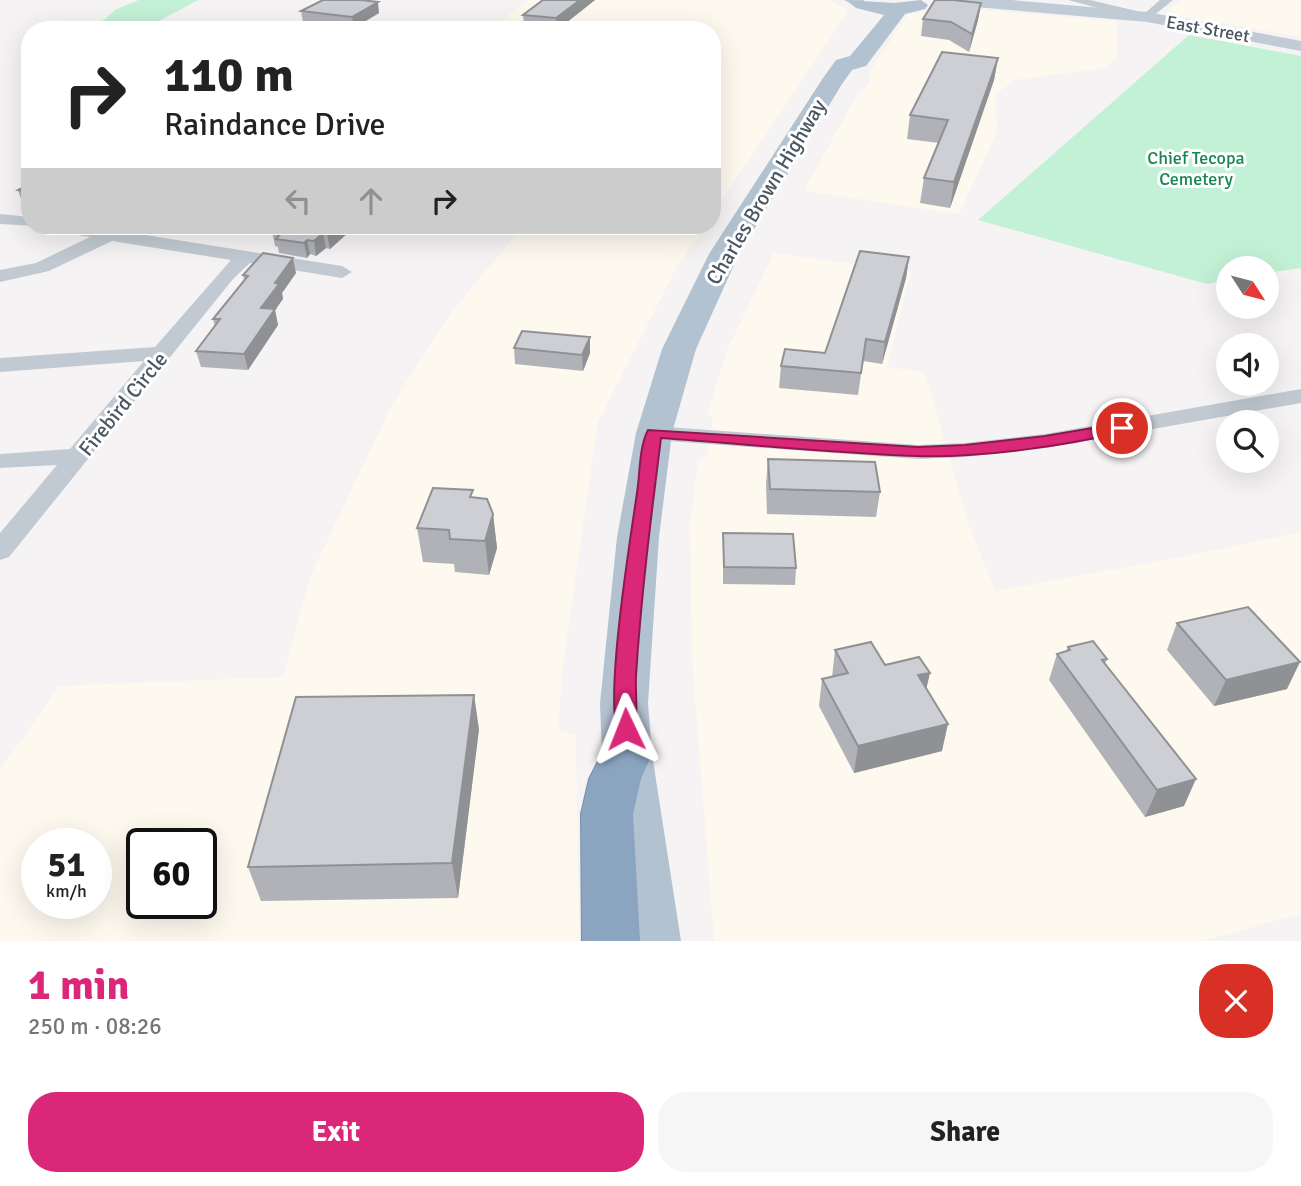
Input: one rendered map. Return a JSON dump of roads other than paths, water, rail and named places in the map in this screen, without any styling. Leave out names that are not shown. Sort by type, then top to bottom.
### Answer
[{"type":"highway","points":[[611,941],[607,814],[612,788],[628,754]]},
{"type":"main road","points":[[858,9],[912,5]]},
{"type":"main road","name":"Charles Brown Highway","points":[[652,941],[624,703],[632,596],[654,433],[679,349],[724,254],[844,65],[858,61],[912,5]]},
{"type":"main road","name":"Charles Brown Highway","points":[[844,65],[838,59],[858,9]]},
{"type":"street","points":[[954,0],[1147,17],[1167,0]]},
{"type":"street","name":"East Street","points":[[1074,0],[1147,17],[1301,46]]},
{"type":"street","points":[[912,5],[1015,7]]},
{"type":"street","points":[[0,219],[21,221]]},
{"type":"street","points":[[0,276],[28,272],[108,235],[342,272]]},
{"type":"street","name":"Firebird Circle","points":[[0,551],[226,275],[245,257]]},
{"type":"street","points":[[0,365],[164,353]]},
{"type":"street","points":[[654,433],[918,452],[965,450],[1045,441],[1301,396]]},
{"type":"street","points":[[0,461],[80,456]]},
{"type":"park label","name":"Chief Tecopa Cemetery","points":[[1196,168]]}]
